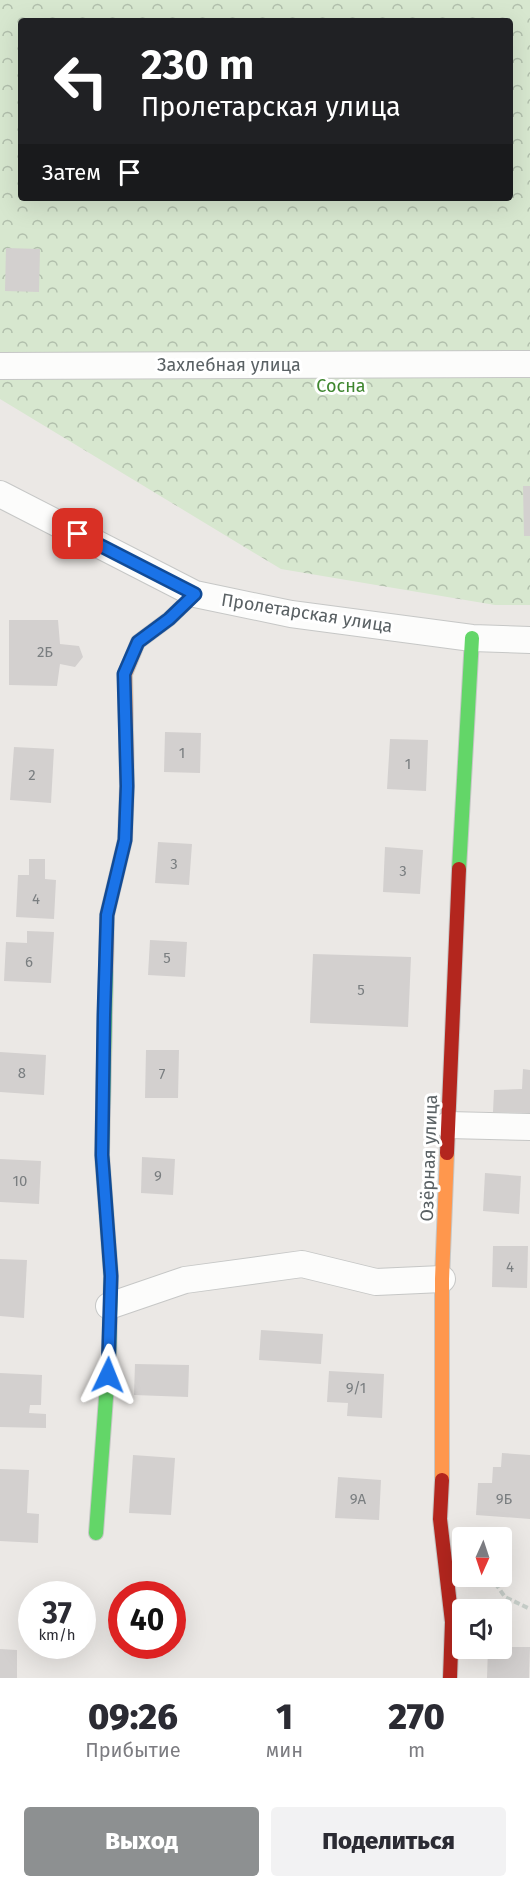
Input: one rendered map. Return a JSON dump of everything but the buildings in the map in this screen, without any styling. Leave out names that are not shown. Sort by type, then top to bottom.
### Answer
[{"type":"street","name":"Захлебная улица","points":[[0,366],[530,364]]},
{"type":"street","name":"Пролетарская улица","points":[[0,494],[195,594],[291,614],[472,638],[530,640]]},
{"type":"street","points":[[96,1533],[109,1356],[111,1276],[102,1155],[107,915],[125,840],[127,786],[124,674],[138,642],[169,619],[195,594]]},
{"type":"street","name":"Озёрная улица","points":[[450,1678],[452,1622],[440,1519],[443,1459],[442,1279],[457,895],[472,638]]},
{"type":"street","points":[[448,1125],[530,1127]]},
{"type":"street","points":[[109,1306],[185,1280],[302,1264],[376,1282],[442,1279]]},
{"type":"path","points":[[498,1587],[506,1597],[530,1609]]},
{"type":"green space","name":"Сосна","points":[[0,0],[530,0],[530,605],[495,605],[281,569],[0,399]]},
{"type":"traffic: fast","points":[[459,869],[472,638]]},
{"type":"traffic: fast","points":[[96,1533],[109,1357],[111,1276],[102,1155],[106,969]]},
{"type":"traffic: slow","points":[[106,969],[107,915],[125,840],[127,786],[125,674],[138,642],[169,619],[195,594]]},
{"type":"traffic: slow","points":[[442,1480],[442,1279],[447,1153]]},
{"type":"traffic: jam","points":[[447,1153],[459,869]]},
{"type":"traffic: jam","points":[[442,1480],[440,1519],[452,1622],[450,1678]]},
{"type":"route","points":[[78,534],[195,594],[169,619],[138,642],[124,674],[127,786],[125,840],[107,915],[104,1015],[102,1155],[111,1276],[108,1375]]}]
